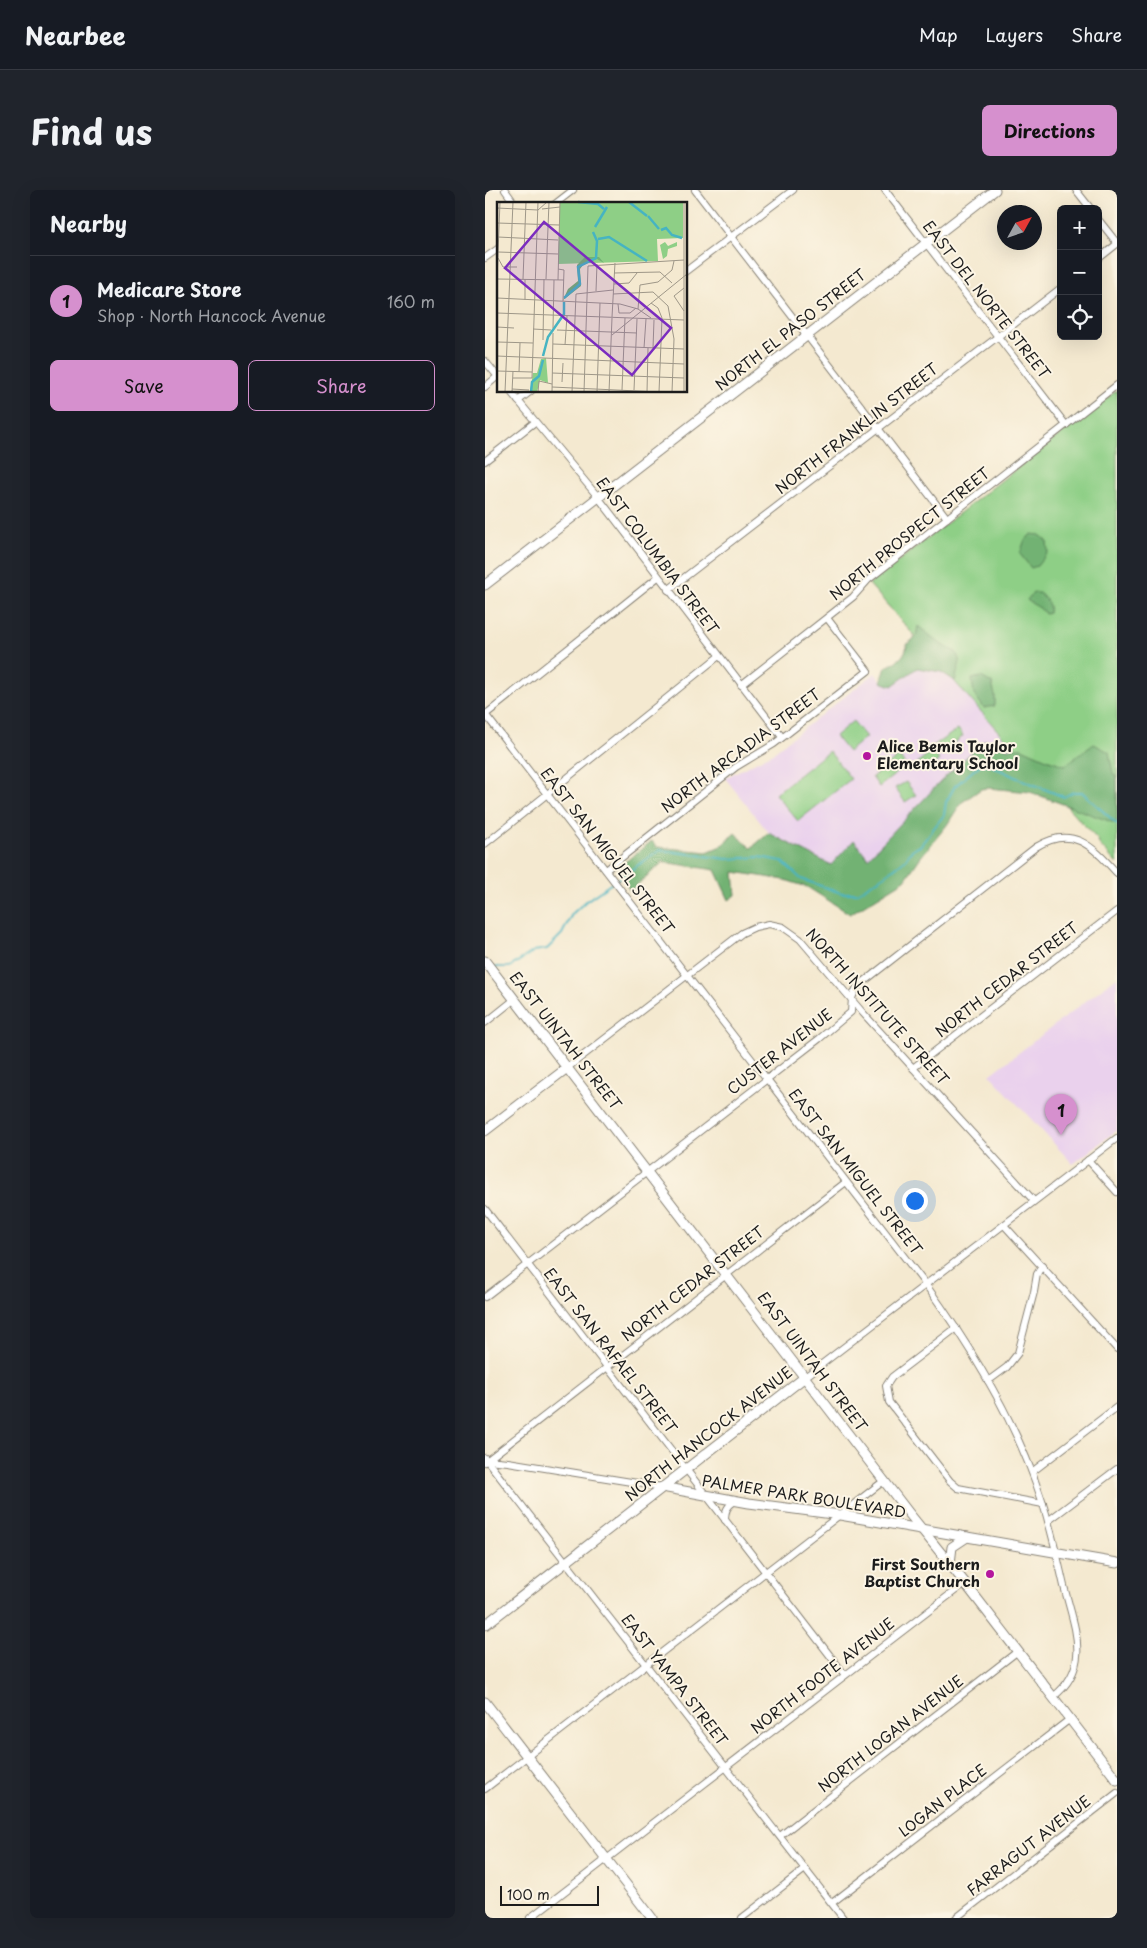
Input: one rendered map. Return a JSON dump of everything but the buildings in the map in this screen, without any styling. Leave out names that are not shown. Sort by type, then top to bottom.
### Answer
[{"type":"main road","name":"NORTH EL PASO STREET","points":[[485,585],[995,190]]},
{"type":"main road","name":"EAST UINTAH STREET","points":[[485,961],[1117,1780]]},
{"type":"main road","name":"NORTH INSTITUTE STREET","points":[[485,1132],[567,1068]]},
{"type":"main road","name":"NORTH HANCOCK AVENUE","points":[[485,1625],[805,1377]]},
{"type":"main road","name":"PALMER PARK BOULEVARD","points":[[662,1488],[707,1497],[840,1515],[1117,1563]]},
{"type":"main road","points":[[950,1564],[953,1547],[967,1537]]},
{"type":"main road","points":[[485,1702],[652,1918]]},
{"type":"street","points":[[505,190],[514,202]]},
{"type":"street","points":[[558,202],[573,190]]},
{"type":"street","points":[[695,190],[947,518]]},
{"type":"street","points":[[687,270],[793,190]]},
{"type":"street","name":"EAST DEL NORTE STREET","points":[[885,190],[1066,425]]},
{"type":"street","points":[[1076,190],[1088,205]]},
{"type":"street","points":[[1102,224],[1117,244],[1102,256]]},
{"type":"street","points":[[485,258],[497,249]]},
{"type":"street","name":"NORTH FRANKLIN STREET","points":[[668,590],[1057,291]]},
{"type":"street","points":[[485,361],[497,376]]},
{"type":"street","points":[[485,386],[497,378]]},
{"type":"street","name":"NORTH PROSPECT STREET","points":[[741,685],[853,597],[868,580],[1117,385]]},
{"type":"street","name":"EAST COLUMBIA STREET","points":[[511,392],[598,497],[782,738]]},
{"type":"street","points":[[518,401],[530,392]]},
{"type":"street","points":[[485,460],[535,422]]},
{"type":"street","points":[[485,715],[658,577]]},
{"type":"street","name":"NORTH ARCADIA STREET","points":[[606,870],[736,767],[782,738],[868,671],[827,618]]},
{"type":"street","points":[[485,844],[719,656]]},
{"type":"street","name":"EAST SAN MIGUEL STREET","points":[[485,715],[926,1285],[956,1328],[988,1381],[1032,1472],[1057,1552],[1077,1638],[1078,1662],[1072,1677],[1062,1690],[1053,1697]]},
{"type":"street","name":"CUSTER AVENUE","points":[[485,1297],[648,1172],[851,1012],[852,998],[857,986],[1036,848],[1057,839],[1072,839],[1084,842],[1097,851],[1117,873]]},
{"type":"street","name":"NORTH CEDAR STREET","points":[[913,1068],[1117,911]]},
{"type":"street","name":"NORTH INSTITUTE STREET","points":[[567,1068],[748,930],[762,924],[783,927],[799,939],[1033,1202]]},
{"type":"street","points":[[485,1023],[515,999]]},
{"type":"street","name":"NORTH HANCOCK AVENUE","points":[[805,1377],[1117,1138]]},
{"type":"street","points":[[1088,1160],[1117,1192]]},
{"type":"street","name":"NORTH CEDAR STREET","points":[[486,1460],[846,1182]]},
{"type":"street","name":"EAST SAN RAFAEL STREET","points":[[485,1209],[845,1675]]},
{"type":"street","points":[[1004,1225],[1117,1349]]},
{"type":"street","points":[[988,1381],[1007,1367],[1018,1353],[1035,1292],[1037,1274],[1042,1266]]},
{"type":"street","points":[[956,1328],[892,1377],[887,1386],[889,1402],[950,1481],[958,1488],[1043,1504]]},
{"type":"street","points":[[1032,1472],[1117,1407]]},
{"type":"street","name":"PALMER PARK BOULEVARD","points":[[486,1460],[662,1488]]},
{"type":"street","name":"EAST YAMPA STREET","points":[[486,1460],[843,1918]]},
{"type":"street","points":[[1048,1521],[1117,1468]]},
{"type":"street","points":[[485,1789],[885,1480]]},
{"type":"street","points":[[725,1520],[725,1512],[735,1501]]},
{"type":"street","name":"NORTH FOOTE AVENUE","points":[[530,1918],[965,1582]]},
{"type":"street","name":"NORTH LOGAN AVENUE","points":[[780,1836],[1018,1652]]},
{"type":"street","name":"LOGAN PLACE","points":[[831,1903],[1070,1719]]},
{"type":"street","name":"FARRAGUT AVENUE","points":[[956,1918],[1117,1793]]},
{"type":"street","points":[[742,1918],[805,1869]]},
{"type":"shaded area","name":"Alice Bemis Taylor Elementary School","points":[[925,647],[1012,747],[1007,748],[985,740],[942,780],[868,859],[831,865],[769,833],[725,778],[771,754],[875,673],[882,682]]},
{"type":"shaded area","points":[[1117,977],[1117,1130],[1073,1164],[990,1075]]},
{"type":"green space","points":[[1117,390],[1117,864],[1099,844],[1098,840],[1012,747],[869,584]]},
{"type":"green space","points":[[1031,534],[1040,535],[1047,541],[1048,552],[1037,566],[1031,568],[1020,554],[1024,542]]},
{"type":"green space","points":[[1033,593],[1039,593],[1046,600],[1049,604],[1049,613],[1045,614],[1027,600]]},
{"type":"green space","points":[[918,626],[942,645],[956,652],[960,662],[955,681],[941,672],[917,668],[892,686],[881,682],[886,667],[900,658],[905,652],[907,644],[916,637]]},
{"type":"green space","points":[[981,677],[992,683],[995,706],[984,708],[974,694],[972,679]]},
{"type":"green space","points":[[853,721],[866,737],[848,752],[835,736]]},
{"type":"green space","points":[[958,729],[963,736],[941,755],[933,746]]},
{"type":"green space","points":[[985,740],[1007,748],[1022,748],[1065,765],[1094,744],[1109,752],[1113,773],[1117,778],[1117,824],[1030,792],[981,789],[961,803],[947,825],[905,880],[850,914],[807,887],[785,880],[734,872],[736,895],[729,900],[715,870],[663,862],[630,891],[617,868],[652,841],[657,847],[707,852],[721,846],[735,833],[751,848],[769,833],[831,865],[854,840],[868,858],[942,780]]},
{"type":"green space","points":[[829,751],[851,779],[798,821],[775,794]]},
{"type":"green space","points":[[932,751],[939,760],[926,771],[918,762]]},
{"type":"green space","points":[[899,756],[906,766],[879,787],[872,777]]},
{"type":"green space","points":[[906,782],[916,795],[905,802],[895,788]]},
{"type":"waterway","points":[[493,967],[510,967],[534,951],[547,949],[562,934],[572,914],[586,901],[660,850],[727,859],[759,857],[782,861],[801,879],[841,893],[857,893],[887,874],[905,860],[912,850],[920,846],[944,815],[946,802],[955,786],[981,764],[990,765],[1064,797],[1073,792],[1082,792],[1117,824]]},
{"type":"place","name":"Alice Bemis Taylor Elementary School","points":[[867,756]]},
{"type":"place","name":"Medicare Store","points":[[1061,1135]]},
{"type":"place","name":"First Southern Baptist Church","points":[[990,1574]]}]
